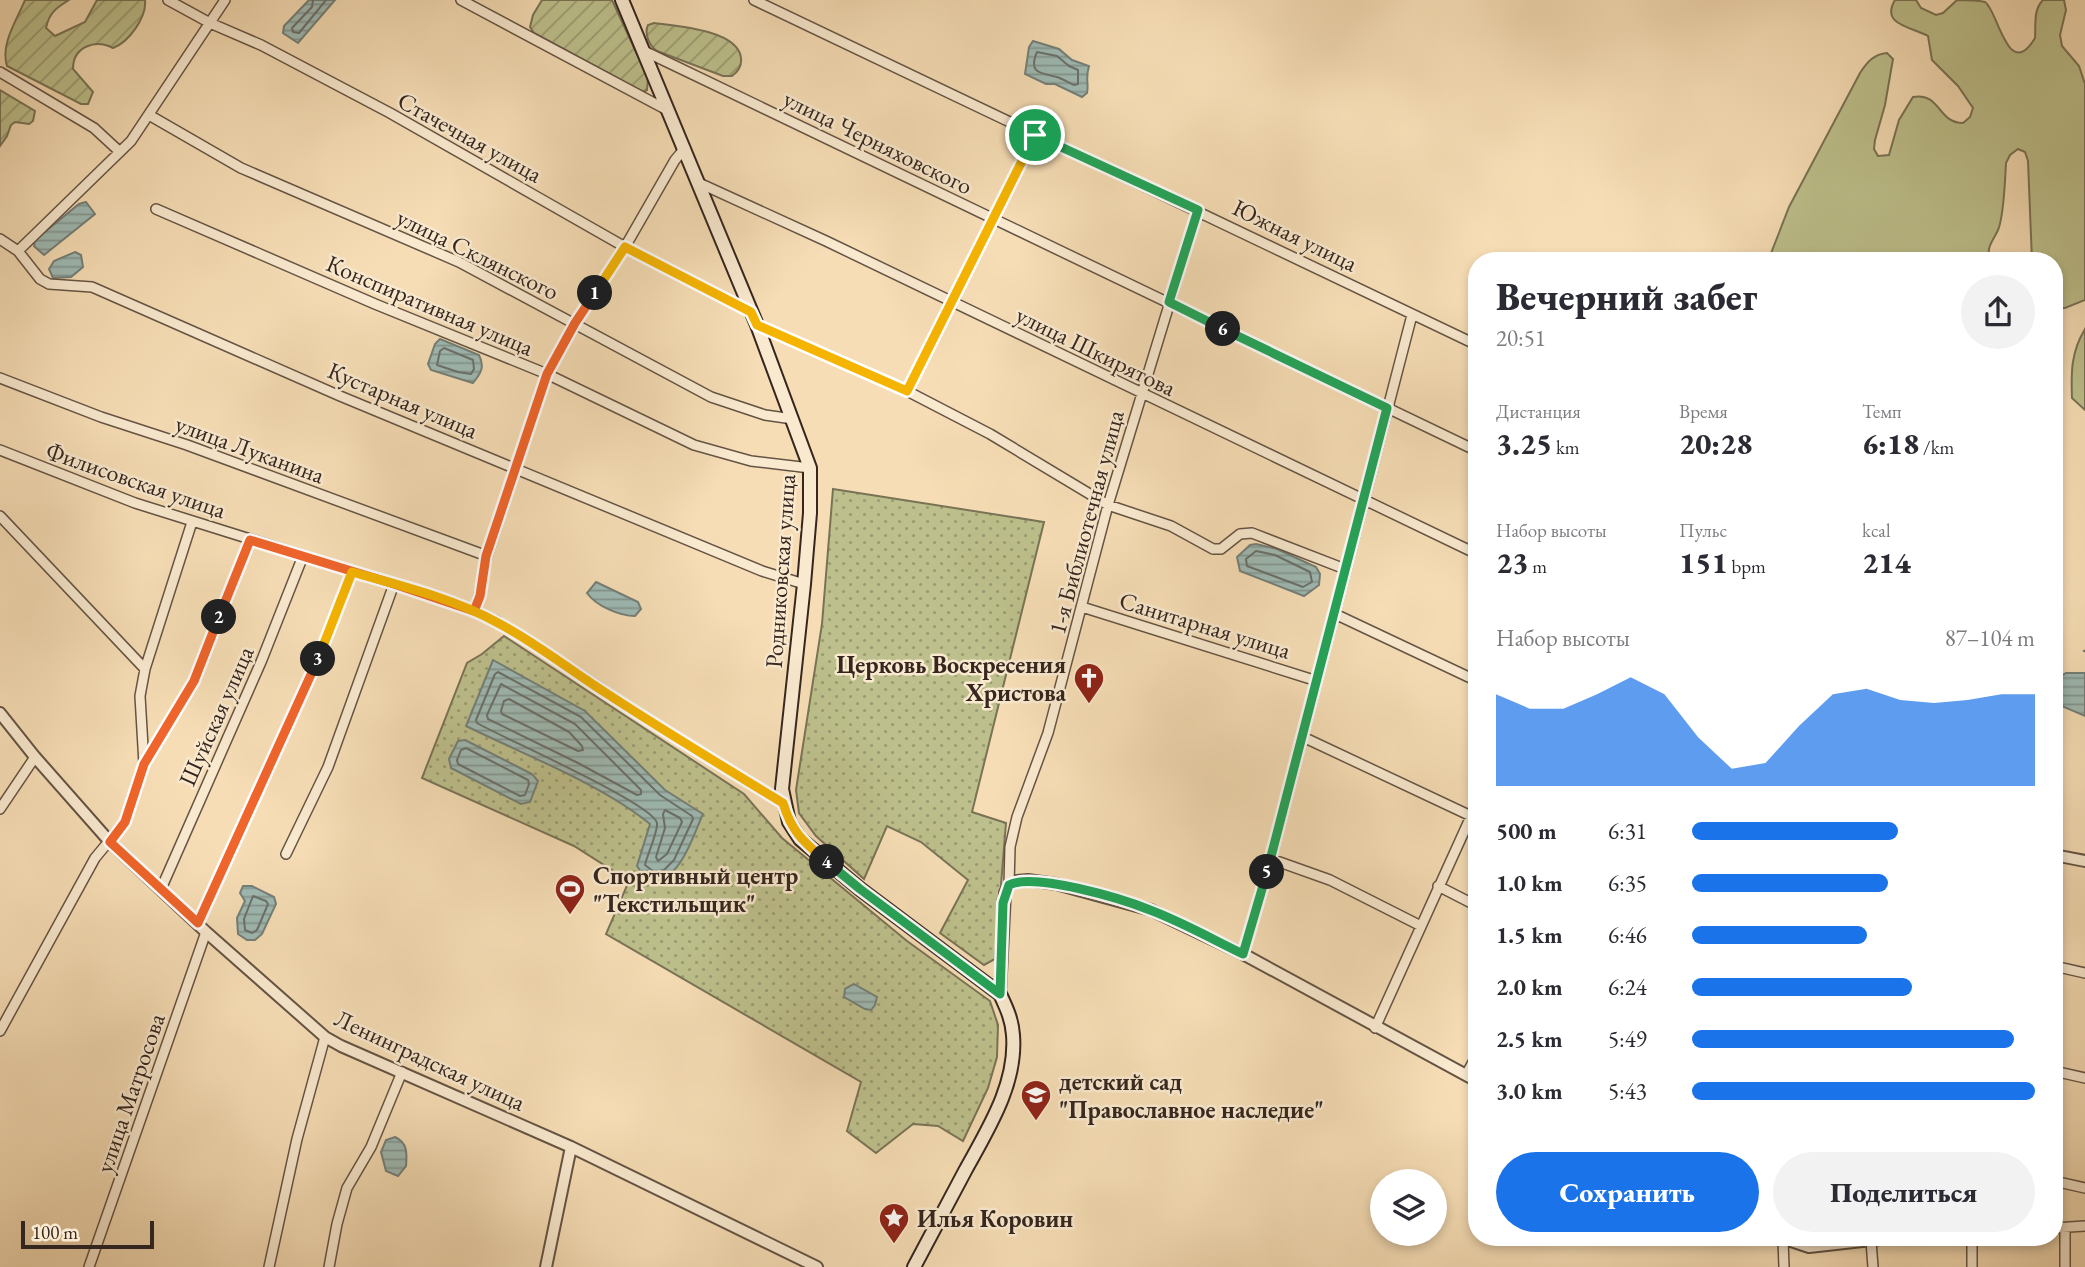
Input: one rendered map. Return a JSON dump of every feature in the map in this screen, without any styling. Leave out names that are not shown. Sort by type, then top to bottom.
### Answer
[{"type":"main road","name":"Родниковская улица","points":[[622,0],[757,325],[810,468],[810,513],[804,584],[782,789],[789,822],[800,839],[860,889],[1000,994]]},
{"type":"main road","points":[[914,1267],[994,1116],[1006,1087],[1012,1060],[1013,1034],[1010,1013],[1000,994]]},
{"type":"street","name":"Стачечная улица","points":[[168,0],[390,113],[625,247],[751,312]]},
{"type":"street","points":[[18,251],[131,141],[225,0]]},
{"type":"street","points":[[461,0],[670,112]]},
{"type":"street","name":"Южная улица","points":[[754,0],[1468,341]]},
{"type":"street","name":"улица Черняховского","points":[[641,50],[1468,447]]},
{"type":"street","points":[[0,72],[94,128],[120,152]]},
{"type":"street","name":"улица Склянского","points":[[149,115],[241,168],[459,262],[711,397],[765,415],[793,419]]},
{"type":"street","points":[[907,391],[1035,135]]},
{"type":"street","points":[[474,611],[480,596],[486,556],[547,374],[575,323],[685,148]]},
{"type":"street","name":"улица Шкирятова","points":[[699,183],[1468,550]]},
{"type":"street","name":"Конспиративная улица","points":[[156,209],[374,304],[547,374],[694,445],[751,461],[810,468]]},
{"type":"street","name":"1-я Библиотечная улица","points":[[1009,885],[1010,847],[1017,817],[1045,741],[1108,505],[1198,210]]},
{"type":"street","name":"Кустарная улица","points":[[0,239],[18,251],[40,279],[49,284],[92,287],[340,396],[762,571],[804,584]]},
{"type":"street","points":[[1243,954],[1271,859],[1412,315]]},
{"type":"street","points":[[757,325],[907,391],[990,434],[1108,505],[1171,526],[1217,551],[1240,534],[1252,533],[1345,569]]},
{"type":"street","name":"улица Луканина","points":[[0,377],[101,417],[187,445],[486,556]]},
{"type":"street","name":"Филисовская улица","points":[[0,450],[82,484],[192,522],[474,611],[529,641],[663,730],[783,803]]},
{"type":"street","points":[[0,516],[145,669]]},
{"type":"street","points":[[144,764],[140,696],[145,669],[192,522]]},
{"type":"street","points":[[0,1031],[95,858],[125,822],[144,764],[194,681],[250,540]]},
{"type":"street","name":"Шуйская улица","points":[[161,889],[261,662],[303,556]]},
{"type":"street","points":[[198,923],[321,653],[352,572]]},
{"type":"street","points":[[286,854],[328,767],[394,584]]},
{"type":"street","name":"Санитарная улица","points":[[1082,607],[1317,681]]},
{"type":"street","points":[[1335,614],[1468,677]]},
{"type":"street","name":"Ленинградская улица","points":[[0,713],[110,842],[206,932],[325,1037],[571,1147],[817,1267]]},
{"type":"street","points":[[1303,737],[1468,816]]},
{"type":"street","points":[[0,809],[35,757]]},
{"type":"street","points":[[1375,1028],[1468,823]]},
{"type":"street","points":[[2063,857],[2085,862]]},
{"type":"street","points":[[1271,859],[1330,880],[1421,926]]},
{"type":"street","points":[[1000,994],[1003,903],[1009,885],[1028,880],[1056,884],[1151,910],[1243,954],[1466,1075],[1468,1071]]},
{"type":"street","points":[[1438,886],[1468,901]]},
{"type":"street","name":"улица Матросова","points":[[89,1267],[206,932]]},
{"type":"street","points":[[2063,968],[2085,973]]},
{"type":"street","points":[[269,1267],[297,1139],[325,1037]]},
{"type":"street","points":[[329,1267],[347,1188],[371,1147],[402,1072]]},
{"type":"street","points":[[2063,1073],[2085,1079]]},
{"type":"street","points":[[546,1267],[571,1147]]},
{"type":"street","points":[[2063,1183],[2085,1188]]},
{"type":"street","points":[[2063,1228],[2085,1226]]},
{"type":"street","points":[[1782,1246],[1784,1267]]},
{"type":"street","points":[[1871,1246],[1873,1267]]},
{"type":"street","points":[[1972,1246],[1972,1267]]},
{"type":"street","points":[[2062,1246],[2065,1267]]},
{"type":"green space","points":[[25,0],[69,0],[54,11],[47,23],[46,28],[55,36],[85,22],[97,0],[145,0],[143,14],[136,28],[119,45],[113,48],[93,45],[81,50],[77,55],[73,69],[93,92],[88,104],[81,104],[7,66],[5,58],[8,41]]},
{"type":"green space","points":[[542,0],[612,0],[648,78],[647,90],[643,92],[534,33],[530,27],[533,15]]},
{"type":"green space","points":[[1895,0],[1916,0],[1921,8],[1936,15],[1943,13],[1957,0],[1985,2],[2005,40],[2018,52],[2026,50],[2035,38],[2036,13],[2043,0],[2064,0],[2066,10],[2060,35],[2062,46],[2079,66],[2085,84],[2085,300],[2063,308],[2063,252],[2032,252],[2028,161],[2025,152],[2018,149],[2010,155],[2006,163],[2002,216],[1989,252],[1772,252],[1789,207],[1860,73],[1875,57],[1887,53],[1893,59],[1885,105],[1875,140],[1874,149],[1878,156],[1889,155],[1899,120],[1913,97],[1929,99],[1955,122],[1963,123],[1970,117],[1973,108],[1958,86],[1932,60],[1928,36],[1900,24],[1892,15],[1891,8]]},
{"type":"green space","points":[[654,23],[718,35],[737,49],[741,58],[740,68],[732,76],[723,76],[657,51],[647,35],[648,25]]},
{"type":"green space","points":[[0,90],[35,111],[33,121],[29,124],[15,122],[11,125],[0,146]]},
{"type":"green space","points":[[2085,329],[2085,410],[2072,398],[2072,379],[2074,354]]},
{"type":"green space","points":[[833,489],[1044,522],[972,812],[1006,823],[995,959],[984,965],[940,933],[968,880],[921,842],[887,826],[864,879],[816,836],[799,813],[796,790],[822,624]]},
{"type":"green space","points":[[504,636],[744,794],[782,838],[907,941],[990,1001],[998,1025],[997,1057],[988,1088],[963,1141],[938,1126],[913,1124],[876,1153],[847,1131],[861,1082],[606,934],[629,881],[574,846],[422,778],[467,663]]},
{"type":"water","points":[[309,0],[335,0],[298,43],[283,33],[284,26]]},
{"type":"water","points":[[1033,41],[1059,49],[1072,60],[1089,66],[1087,93],[1082,97],[1025,74],[1029,47]]},
{"type":"water","points":[[86,202],[95,214],[44,255],[34,246],[35,240],[79,204]]},
{"type":"water","points":[[75,252],[81,255],[83,267],[71,277],[53,278],[49,269],[54,261]]},
{"type":"water","points":[[440,339],[479,355],[481,370],[473,383],[431,370],[428,364],[435,344]]},
{"type":"water","points":[[1250,545],[1277,549],[1316,567],[1320,574],[1319,585],[1304,596],[1240,571],[1237,557]]},
{"type":"water","points":[[596,582],[638,602],[641,609],[635,616],[629,616],[602,606],[587,593]]},
{"type":"water","points":[[493,660],[585,711],[665,790],[703,814],[685,855],[671,873],[654,879],[642,873],[637,866],[650,824],[631,810],[586,783],[466,726]]},
{"type":"water","points":[[2085,673],[2085,716],[2063,706],[2063,675]]},
{"type":"water","points":[[465,740],[532,774],[538,781],[530,802],[521,804],[451,768],[449,759],[458,741]]},
{"type":"water","points":[[243,886],[252,886],[274,897],[276,904],[262,934],[255,940],[247,940],[238,934],[237,918],[245,901],[240,893]]},
{"type":"water","points":[[854,984],[877,997],[871,1010],[844,997],[845,989]]},
{"type":"water","points":[[395,1137],[402,1142],[406,1153],[406,1166],[398,1176],[386,1171],[381,1152],[386,1140]]},
{"type":"place","name":"Церковь Воскресения Христова","points":[[1089,705]]},
{"type":"place","name":"Спортивный центр \"Текстильщик\"","points":[[570,916]]},
{"type":"place","name":"детский сад \"Православное наследие\"","points":[[1036,1122]]},
{"type":"place","name":"Илья Коровин","points":[[894,1245]]},
{"type":"route","points":[[1035,135],[907,391],[757,325],[751,312],[625,247],[575,323],[547,374],[486,556],[480,596],[474,611],[394,584],[250,540],[194,681],[144,764],[125,822],[110,842],[198,923],[321,653],[352,572],[474,611],[498,622],[663,730],[783,803],[789,822],[800,839],[860,889],[1000,994],[1003,903],[1009,885],[1017,881],[1056,884],[1151,910],[1243,954],[1271,859],[1387,408],[1169,302],[1198,210],[1035,135]]}]
